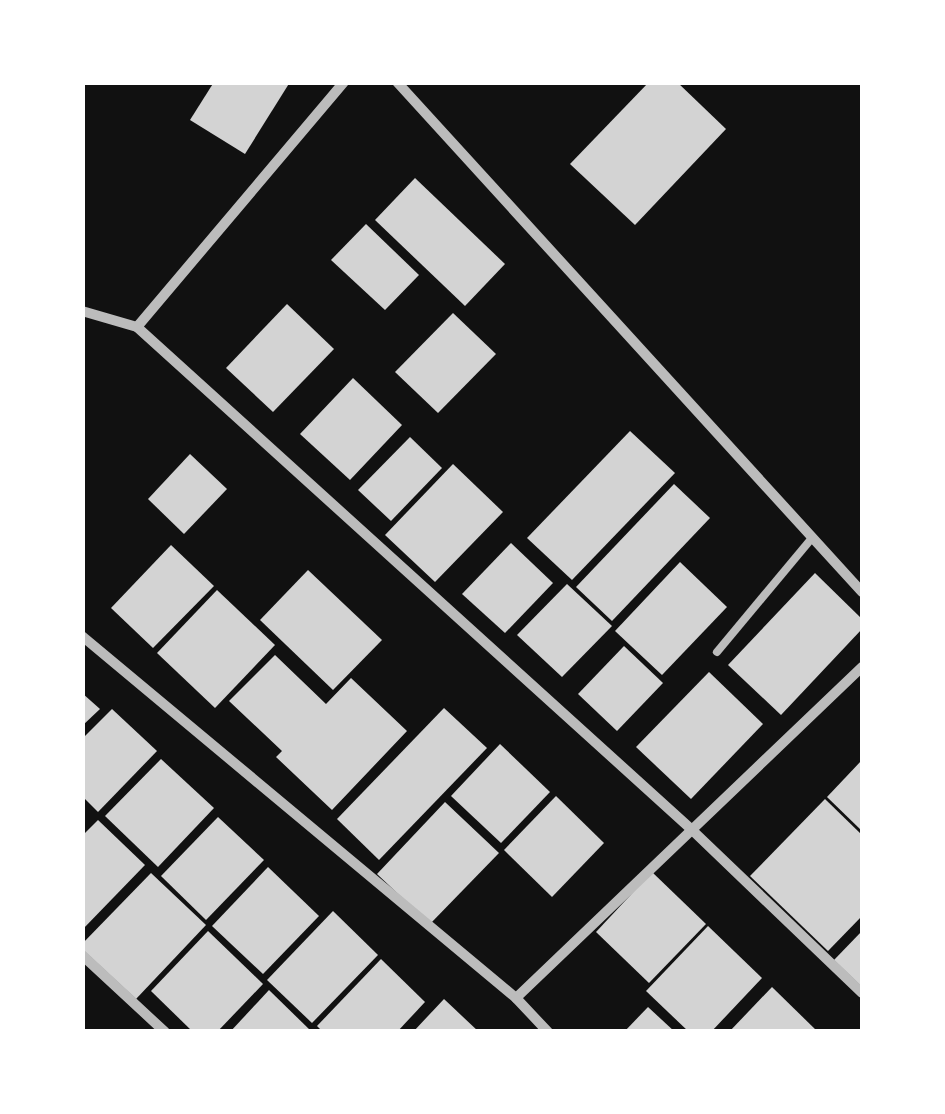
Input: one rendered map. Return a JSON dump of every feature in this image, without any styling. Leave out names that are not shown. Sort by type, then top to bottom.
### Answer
[{"type":"street","points":[[137,328],[344,82]]},
{"type":"street","points":[[397,82],[862,592]]},
{"type":"street","points":[[82,311],[137,328],[691,829],[862,993]]},
{"type":"street","points":[[82,636],[516,998],[548,1032]]},
{"type":"street","points":[[516,998],[862,667]]},
{"type":"street","points":[[82,955],[164,1032]]},
{"type":"lane","points":[[717,652],[812,538]]},
{"type":"building","points":[[214,82],[290,82],[245,154],[190,120]]},
{"type":"building","points":[[649,82],[677,82],[726,129],[635,225],[570,164]]},
{"type":"building","points":[[415,178],[505,264],[465,306],[375,220]]},
{"type":"building","points":[[366,224],[419,275],[385,310],[331,260]]},
{"type":"building","points":[[287,304],[334,349],[273,412],[226,368]]},
{"type":"building","points":[[453,313],[496,354],[438,413],[395,372]]},
{"type":"building","points":[[353,378],[402,425],[350,480],[300,434]]},
{"type":"building","points":[[630,431],[675,473],[572,580],[527,538]]},
{"type":"building","points":[[410,437],[442,468],[391,521],[358,490]]},
{"type":"building","points":[[190,454],[227,489],[184,534],[148,499]]},
{"type":"building","points":[[453,464],[503,512],[435,582],[385,535]]},
{"type":"building","points":[[674,484],[710,518],[612,621],[576,587]]},
{"type":"building","points":[[511,543],[553,583],[505,633],[462,594]]},
{"type":"building","points":[[171,545],[214,586],[153,648],[111,608]]},
{"type":"building","points":[[680,562],[727,607],[662,675],[615,631]]},
{"type":"building","points":[[308,570],[382,640],[333,690],[260,620]]},
{"type":"building","points":[[815,573],[862,619],[862,629],[781,715],[728,665]]},
{"type":"building","points":[[567,584],[612,626],[562,677],[517,635]]},
{"type":"building","points":[[217,590],[275,645],[215,708],[157,653]]},
{"type":"building","points":[[624,646],[663,683],[617,731],[578,694]]},
{"type":"building","points":[[275,655],[326,704],[351,678],[407,731],[332,810],[276,757],[282,751],[229,701]]},
{"type":"building","points":[[709,672],[763,724],[691,799],[636,747]]},
{"type":"building","points":[[82,693],[100,709],[82,726]]},
{"type":"building","points":[[444,708],[487,748],[379,860],[337,819]]},
{"type":"building","points":[[112,709],[157,751],[98,812],[82,796],[82,739]]},
{"type":"building","points":[[500,744],[550,792],[501,843],[451,796]]},
{"type":"building","points":[[161,759],[214,808],[158,867],[105,816]]},
{"type":"building","points":[[862,760],[862,831],[827,797]]},
{"type":"building","points":[[556,796],[604,843],[552,897],[504,850]]},
{"type":"building","points":[[825,799],[862,835],[862,916],[828,951],[750,876]]},
{"type":"building","points":[[445,802],[499,853],[430,924],[377,874]]},
{"type":"building","points":[[218,817],[264,860],[206,920],[161,876]]},
{"type":"building","points":[[98,820],[145,865],[82,930],[82,836]]},
{"type":"building","points":[[268,867],[319,916],[263,974],[212,926]]},
{"type":"building","points":[[652,872],[706,924],[649,983],[596,932]]},
{"type":"building","points":[[151,873],[206,925],[136,999],[82,949],[82,944]]},
{"type":"building","points":[[333,911],[378,955],[312,1023],[267,980]]},
{"type":"building","points":[[708,926],[762,978],[711,1032],[689,1032],[646,991]]},
{"type":"building","points":[[208,931],[263,984],[217,1032],[193,1032],[151,991]]},
{"type":"building","points":[[862,931],[862,987],[834,960]]},
{"type":"building","points":[[381,959],[425,1002],[397,1032],[323,1032],[317,1026]]},
{"type":"building","points":[[772,987],[818,1032],[729,1032]]},
{"type":"building","points":[[269,990],[312,1032],[230,1032]]},
{"type":"building","points":[[444,999],[479,1032],[413,1032]]},
{"type":"building","points":[[648,1007],[675,1032],[624,1032]]}]
